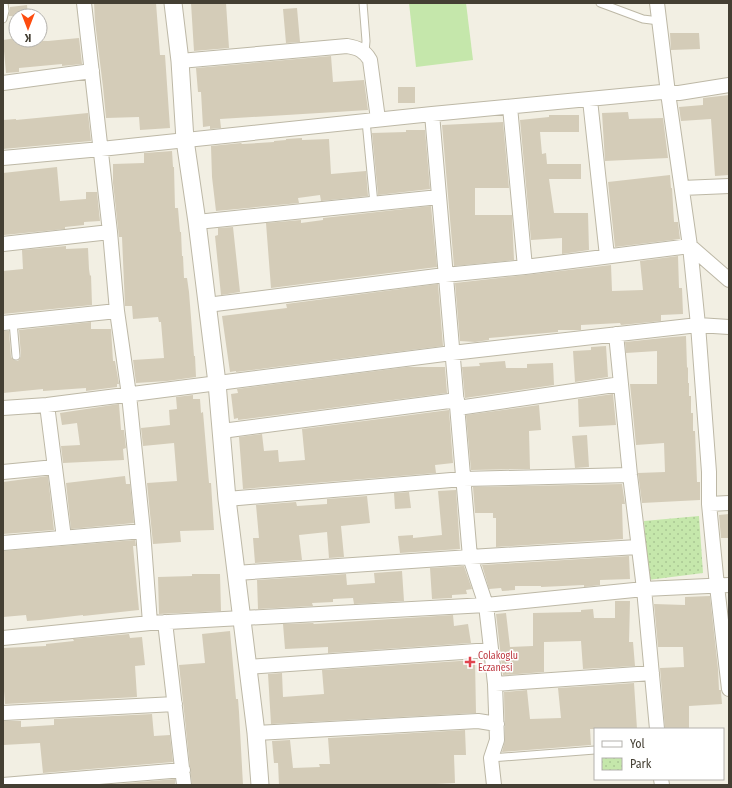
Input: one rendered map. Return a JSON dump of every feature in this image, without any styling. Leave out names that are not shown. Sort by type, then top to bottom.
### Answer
[{"type":"street","points":[[84,3],[110,232],[117,311],[129,395],[143,531],[150,623]]},
{"type":"street","points":[[173,3],[180,61],[185,140],[217,383],[227,499],[256,733],[260,785]]},
{"type":"street","points":[[657,3],[668,93],[690,246],[698,324],[709,472],[709,504],[723,585],[729,689]]},
{"type":"street","points":[[180,61],[347,46],[356,48],[365,52],[370,60],[372,120]]},
{"type":"street","points":[[3,83],[92,72]]},
{"type":"street","points":[[3,158],[432,114],[662,92],[668,93],[729,85]]},
{"type":"street","points":[[590,100],[607,256]]},
{"type":"street","points":[[510,107],[525,267]]},
{"type":"street","points":[[432,114],[470,557],[486,605],[495,684],[497,740],[491,758],[494,785]]},
{"type":"street","points":[[682,188],[729,186]]},
{"type":"street","points":[[197,222],[439,197]]},
{"type":"street","points":[[3,244],[110,232]]},
{"type":"street","points":[[207,305],[690,246],[729,280]]},
{"type":"street","points":[[8,323],[117,311]]},
{"type":"street","points":[[3,408],[48,405],[452,353],[698,324],[729,327]]},
{"type":"street","points":[[616,334],[630,475],[644,589],[657,728]]},
{"type":"street","points":[[222,431],[621,384]]},
{"type":"street","points":[[48,405],[64,538]]},
{"type":"street","points":[[3,472],[55,467]]},
{"type":"street","points":[[227,499],[463,478],[630,475]]},
{"type":"street","points":[[709,504],[729,503]]},
{"type":"street","points":[[3,543],[143,531]]},
{"type":"street","points":[[236,573],[638,547]]},
{"type":"street","points":[[3,638],[150,623],[486,605],[644,589],[723,585]]},
{"type":"street","points":[[165,622],[184,785]]},
{"type":"street","points":[[247,667],[491,650]]},
{"type":"street","points":[[495,684],[652,673]]},
{"type":"street","points":[[3,713],[175,704]]},
{"type":"street","points":[[256,733],[478,721],[497,724]]},
{"type":"street","points":[[3,784],[183,770]]},
{"type":"lane","points":[[3,19],[5,11],[4,3]]},
{"type":"lane","points":[[363,3],[366,41],[365,52]]},
{"type":"lane","points":[[600,3],[643,19],[659,21]]},
{"type":"lane","points":[[372,120],[374,204]]},
{"type":"lane","points":[[8,323],[16,356]]},
{"type":"lane","points":[[491,758],[594,750]]},
{"type":"green space","points":[[409,3],[466,3],[473,60],[416,67]]},
{"type":"green space","points":[[699,516],[703,573],[648,580],[644,521]]},
{"type":"building","points":[[94,3],[156,3],[160,55],[165,55],[170,128],[140,130],[139,117],[106,118]]},
{"type":"building","points":[[191,3],[226,3],[229,48],[194,51]]},
{"type":"building","points":[[27,5],[27,8],[10,8]]},
{"type":"building","points":[[297,8],[300,42],[286,43],[283,9]]},
{"type":"building","points":[[670,33],[699,33],[700,49],[671,50]]},
{"type":"building","points":[[79,38],[82,64],[62,66],[62,64],[19,68],[19,72],[6,73],[3,40],[8,39],[8,48],[48,48],[48,41]]},
{"type":"building","points":[[331,56],[333,82],[364,80],[368,110],[220,119],[221,128],[210,129],[210,126],[203,127],[201,92],[198,92],[196,68]]},
{"type":"building","points":[[398,87],[415,87],[415,103],[398,103]]},
{"type":"building","points":[[729,95],[729,175],[715,176],[711,119],[681,121],[679,107],[703,105],[703,98]]},
{"type":"building","points":[[628,112],[629,119],[663,118],[668,158],[605,161],[602,113]]},
{"type":"building","points":[[88,113],[91,141],[3,149],[3,120]]},
{"type":"building","points":[[549,115],[579,115],[579,132],[540,132],[542,154],[546,153],[547,164],[581,164],[581,179],[549,179],[554,213],[588,213],[589,250],[562,254],[562,238],[531,240],[520,120],[549,117]]},
{"type":"building","points":[[503,122],[509,188],[475,188],[475,215],[512,215],[514,260],[454,266],[442,125]]},
{"type":"building","points":[[406,130],[425,130],[430,189],[378,195],[372,133],[406,132]]},
{"type":"building","points":[[302,138],[302,140],[329,139],[331,174],[366,171],[368,196],[321,201],[320,195],[298,198],[299,203],[216,211],[212,177],[211,146],[274,142],[286,139]]},
{"type":"building","points":[[172,151],[175,208],[178,208],[184,278],[187,278],[189,292],[196,377],[136,383],[133,360],[164,358],[161,322],[159,322],[158,317],[133,319],[132,306],[125,306],[122,237],[119,237],[113,183],[113,164],[144,163],[144,153]]},
{"type":"building","points":[[57,167],[60,201],[86,199],[86,192],[97,192],[100,221],[84,222],[84,225],[65,227],[65,229],[4,235],[3,173]]},
{"type":"building","points":[[670,175],[674,222],[678,222],[680,239],[615,247],[608,182]]},
{"type":"building","points":[[431,206],[437,267],[271,288],[266,223],[301,220],[301,223],[323,220],[323,218]]},
{"type":"building","points":[[233,227],[240,292],[221,295],[215,236],[218,235],[218,228]]},
{"type":"building","points":[[66,246],[66,249],[88,248],[92,305],[3,314],[3,271],[23,269],[22,250]]},
{"type":"building","points":[[678,256],[679,288],[682,288],[683,314],[661,315],[661,321],[621,325],[620,323],[581,325],[581,330],[558,330],[558,332],[489,338],[489,340],[475,342],[460,341],[455,283],[611,265],[612,291],[643,290],[640,261]]},
{"type":"building","points":[[438,284],[443,346],[230,372],[222,316],[287,308],[286,304]]},
{"type":"building","points":[[91,322],[91,329],[111,329],[113,361],[115,361],[119,384],[117,384],[117,387],[86,391],[86,388],[43,391],[43,389],[3,393],[3,331],[9,331],[11,357],[17,361],[21,356],[19,330]]},
{"type":"building","points":[[686,336],[689,396],[691,396],[691,413],[693,413],[693,431],[695,431],[697,482],[700,482],[700,500],[642,503],[638,473],[665,472],[664,443],[636,445],[630,384],[657,384],[657,351],[626,353],[625,342]]},
{"type":"building","points":[[606,346],[608,377],[575,382],[573,351],[591,350],[591,347]]},
{"type":"building","points":[[505,361],[506,368],[527,368],[527,364],[553,363],[554,385],[465,398],[462,367],[480,366],[479,363]]},
{"type":"building","points":[[407,367],[445,367],[447,393],[238,420],[238,418],[234,419],[231,394],[238,393],[237,389]]},
{"type":"building","points":[[613,394],[616,425],[579,427],[578,399]]},
{"type":"building","points":[[193,395],[193,399],[200,399],[201,413],[203,412],[209,483],[211,483],[214,530],[180,531],[181,542],[153,544],[147,483],[177,481],[174,443],[143,446],[141,428],[170,425],[169,410],[177,409],[176,397]]},
{"type":"building","points":[[119,404],[121,430],[124,430],[126,448],[123,449],[124,460],[63,463],[61,446],[80,445],[77,423],[62,425],[60,413]]},
{"type":"building","points":[[539,405],[541,430],[529,431],[530,469],[471,470],[466,415]]},
{"type":"building","points":[[449,410],[453,463],[435,465],[436,473],[243,489],[239,437],[262,434],[264,451],[278,450],[279,462],[305,460],[302,429]]},
{"type":"building","points":[[587,435],[589,467],[575,468],[572,436]]},
{"type":"building","points":[[48,476],[54,530],[3,534],[3,482]]},
{"type":"building","points":[[125,476],[126,484],[130,484],[134,523],[71,529],[66,483]]},
{"type":"building","points":[[622,484],[625,504],[622,504],[623,539],[496,547],[496,518],[493,518],[493,513],[475,513],[473,487]]},
{"type":"building","points":[[456,490],[460,549],[400,553],[398,536],[413,535],[413,538],[442,535],[438,491]]},
{"type":"building","points":[[409,492],[411,508],[395,509],[394,493]]},
{"type":"building","points":[[367,496],[370,523],[341,526],[344,557],[329,558],[327,532],[299,535],[302,560],[255,563],[253,538],[259,538],[256,505],[296,502],[297,506],[327,504],[327,499]]},
{"type":"building","points":[[729,514],[729,538],[721,538],[719,515]]},
{"type":"building","points":[[135,540],[136,546],[133,546],[139,610],[27,621],[26,615],[3,617],[3,551]]},
{"type":"building","points":[[629,556],[630,579],[600,580],[600,585],[584,587],[584,585],[541,587],[515,586],[515,590],[502,591],[501,588],[489,589],[482,565]]},
{"type":"building","points":[[464,566],[472,589],[466,590],[467,594],[452,595],[452,598],[432,599],[430,568]]},
{"type":"building","points":[[402,571],[404,601],[354,604],[353,598],[333,599],[333,602],[312,603],[313,606],[258,609],[257,580],[346,574],[347,585],[375,583],[374,573]]},
{"type":"building","points":[[192,574],[220,574],[221,611],[159,614],[158,577],[192,576]]},
{"type":"building","points":[[710,596],[719,690],[721,690],[722,704],[689,706],[689,728],[665,728],[660,668],[684,667],[683,647],[658,647],[654,604],[685,605],[685,597]]},
{"type":"building","points":[[615,601],[630,601],[629,642],[633,642],[635,666],[583,669],[581,641],[544,642],[544,672],[503,675],[496,614],[506,613],[510,647],[533,646],[533,613],[581,612],[581,610],[593,609],[594,618],[615,618]]},
{"type":"building","points":[[453,615],[454,626],[468,624],[471,643],[328,653],[328,647],[285,649],[283,624],[314,624]]},
{"type":"building","points":[[230,631],[236,699],[238,699],[243,785],[192,785],[179,665],[205,663],[202,634]]},
{"type":"building","points":[[129,634],[130,638],[142,637],[145,665],[135,666],[137,697],[5,704],[3,648],[46,646],[46,644],[74,641],[73,639]]},
{"type":"building","points":[[475,660],[476,713],[271,724],[268,674],[282,673],[283,697],[324,694],[322,670]]},
{"type":"building","points":[[634,683],[637,728],[590,729],[591,745],[502,752],[505,740],[504,692],[527,690],[530,719],[561,718],[558,688]]},
{"type":"building","points":[[152,714],[154,736],[170,735],[173,762],[43,773],[40,743],[3,745],[3,721],[21,721],[21,727],[54,725],[54,719]]},
{"type":"building","points":[[465,730],[466,755],[454,755],[455,783],[416,785],[279,785],[278,763],[274,763],[272,741],[290,740],[293,768],[320,767],[319,764],[330,764],[328,738]]},
{"type":"building","points":[[175,779],[175,785],[105,785]]},
{"type":"place","name":"Colakoglu Eczanesi","points":[[470,662]]}]
